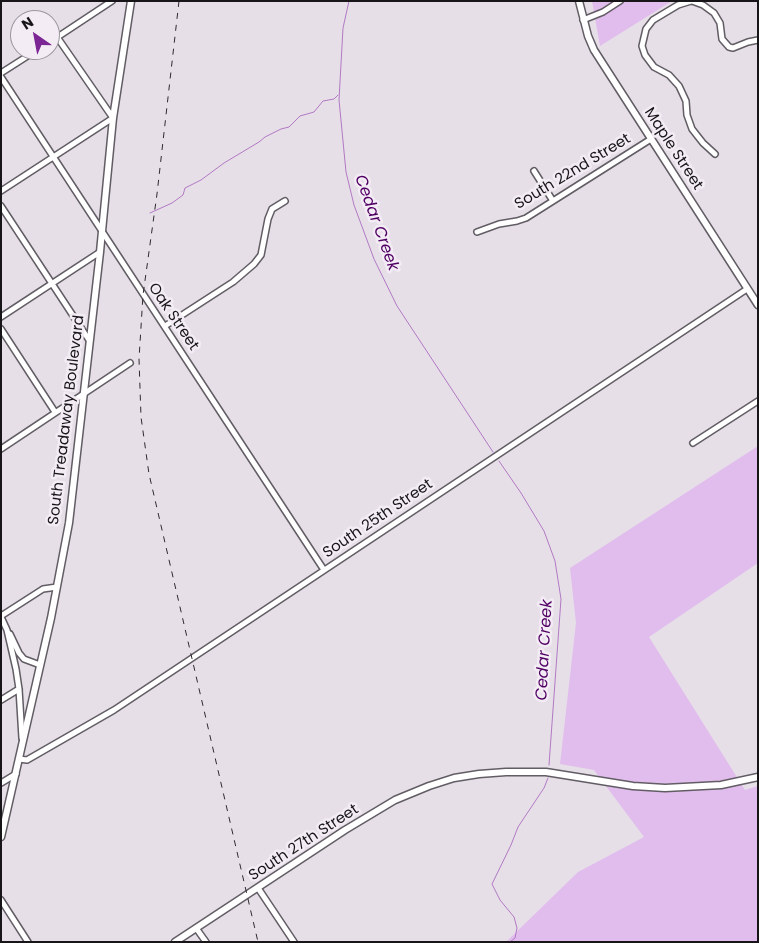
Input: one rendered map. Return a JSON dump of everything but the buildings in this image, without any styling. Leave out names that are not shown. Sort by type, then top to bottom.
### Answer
[{"type":"main road","name":"South Treadaway Boulevard","points":[[1,837],[51,618],[69,522],[100,252],[113,118],[131,1]]},
{"type":"main road","name":"Maple Street","points":[[580,1],[583,20],[594,50],[758,305]]},
{"type":"main road","name":"South 27th Street","points":[[175,942],[345,830],[395,800],[454,778],[497,772],[546,772],[633,786],[665,788],[721,785],[758,777]]},
{"type":"street","points":[[60,35],[112,1]]},
{"type":"street","points":[[583,20],[603,12],[620,1]]},
{"type":"street","points":[[715,154],[692,129],[687,116],[686,101],[679,86],[669,75],[654,67],[645,55],[642,46],[646,29],[653,20],[678,5],[691,1],[703,5],[714,13],[720,23],[722,39],[729,46],[734,48],[758,40]]},
{"type":"street","points":[[1,191],[113,118],[60,41]]},
{"type":"street","points":[[1,75],[23,60]]},
{"type":"street","name":"Oak Street","points":[[1,75],[324,570]]},
{"type":"street","name":"South 22nd Street","points":[[477,232],[499,224],[526,218],[651,138]]},
{"type":"street","points":[[534,170],[553,201]]},
{"type":"street","points":[[165,326],[234,282],[254,264],[261,255],[268,219],[272,210],[284,201]]},
{"type":"street","points":[[1,206],[89,340]]},
{"type":"street","points":[[1,316],[100,252]]},
{"type":"street","name":"South 25th Street","points":[[18,759],[27,760],[114,710],[747,289]]},
{"type":"street","points":[[1,329],[55,412]]},
{"type":"street","points":[[1,449],[130,363]]},
{"type":"street","points":[[692,443],[758,401]]},
{"type":"street","points":[[40,665],[24,659],[19,653],[1,616],[43,589],[57,587]]},
{"type":"street","points":[[7,630],[19,688],[22,742]]},
{"type":"street","points":[[1,700],[19,688]]},
{"type":"street","points":[[1,784],[16,774]]},
{"type":"street","points":[[258,888],[294,942]]},
{"type":"street","points":[[1,900],[28,942]]},
{"type":"street","points":[[196,928],[206,942]]},
{"type":"shaded area","points":[[592,1],[672,1],[600,46]]},
{"type":"shaded area","points":[[758,446],[758,563],[649,637],[745,790],[758,786],[758,942],[506,942],[578,872],[644,837],[594,770],[560,764],[576,623],[570,568]]},
{"type":"waterway","name":"Cedar Creek","points":[[349,1],[343,28],[339,100],[346,172],[354,205],[374,259],[397,306],[493,452]]},
{"type":"waterway","points":[[150,213],[172,203],[183,195],[185,188],[201,180],[265,137],[289,127],[300,116],[314,112],[323,101],[334,99],[338,95]]},
{"type":"waterway","name":"Cedar Creek","points":[[499,461],[544,531],[555,561],[561,599],[549,765]]},
{"type":"waterway","name":"Cedar Creek","points":[[510,942],[515,938],[517,928],[514,917],[500,900],[492,884],[518,827],[544,788],[548,778]]},
{"type":"waterway","name":"Cedar Creek","points":[[476,942],[488,942]]},
{"type":"railway","points":[[179,1],[157,194],[143,295],[139,359],[141,417],[149,474],[258,942]]}]
